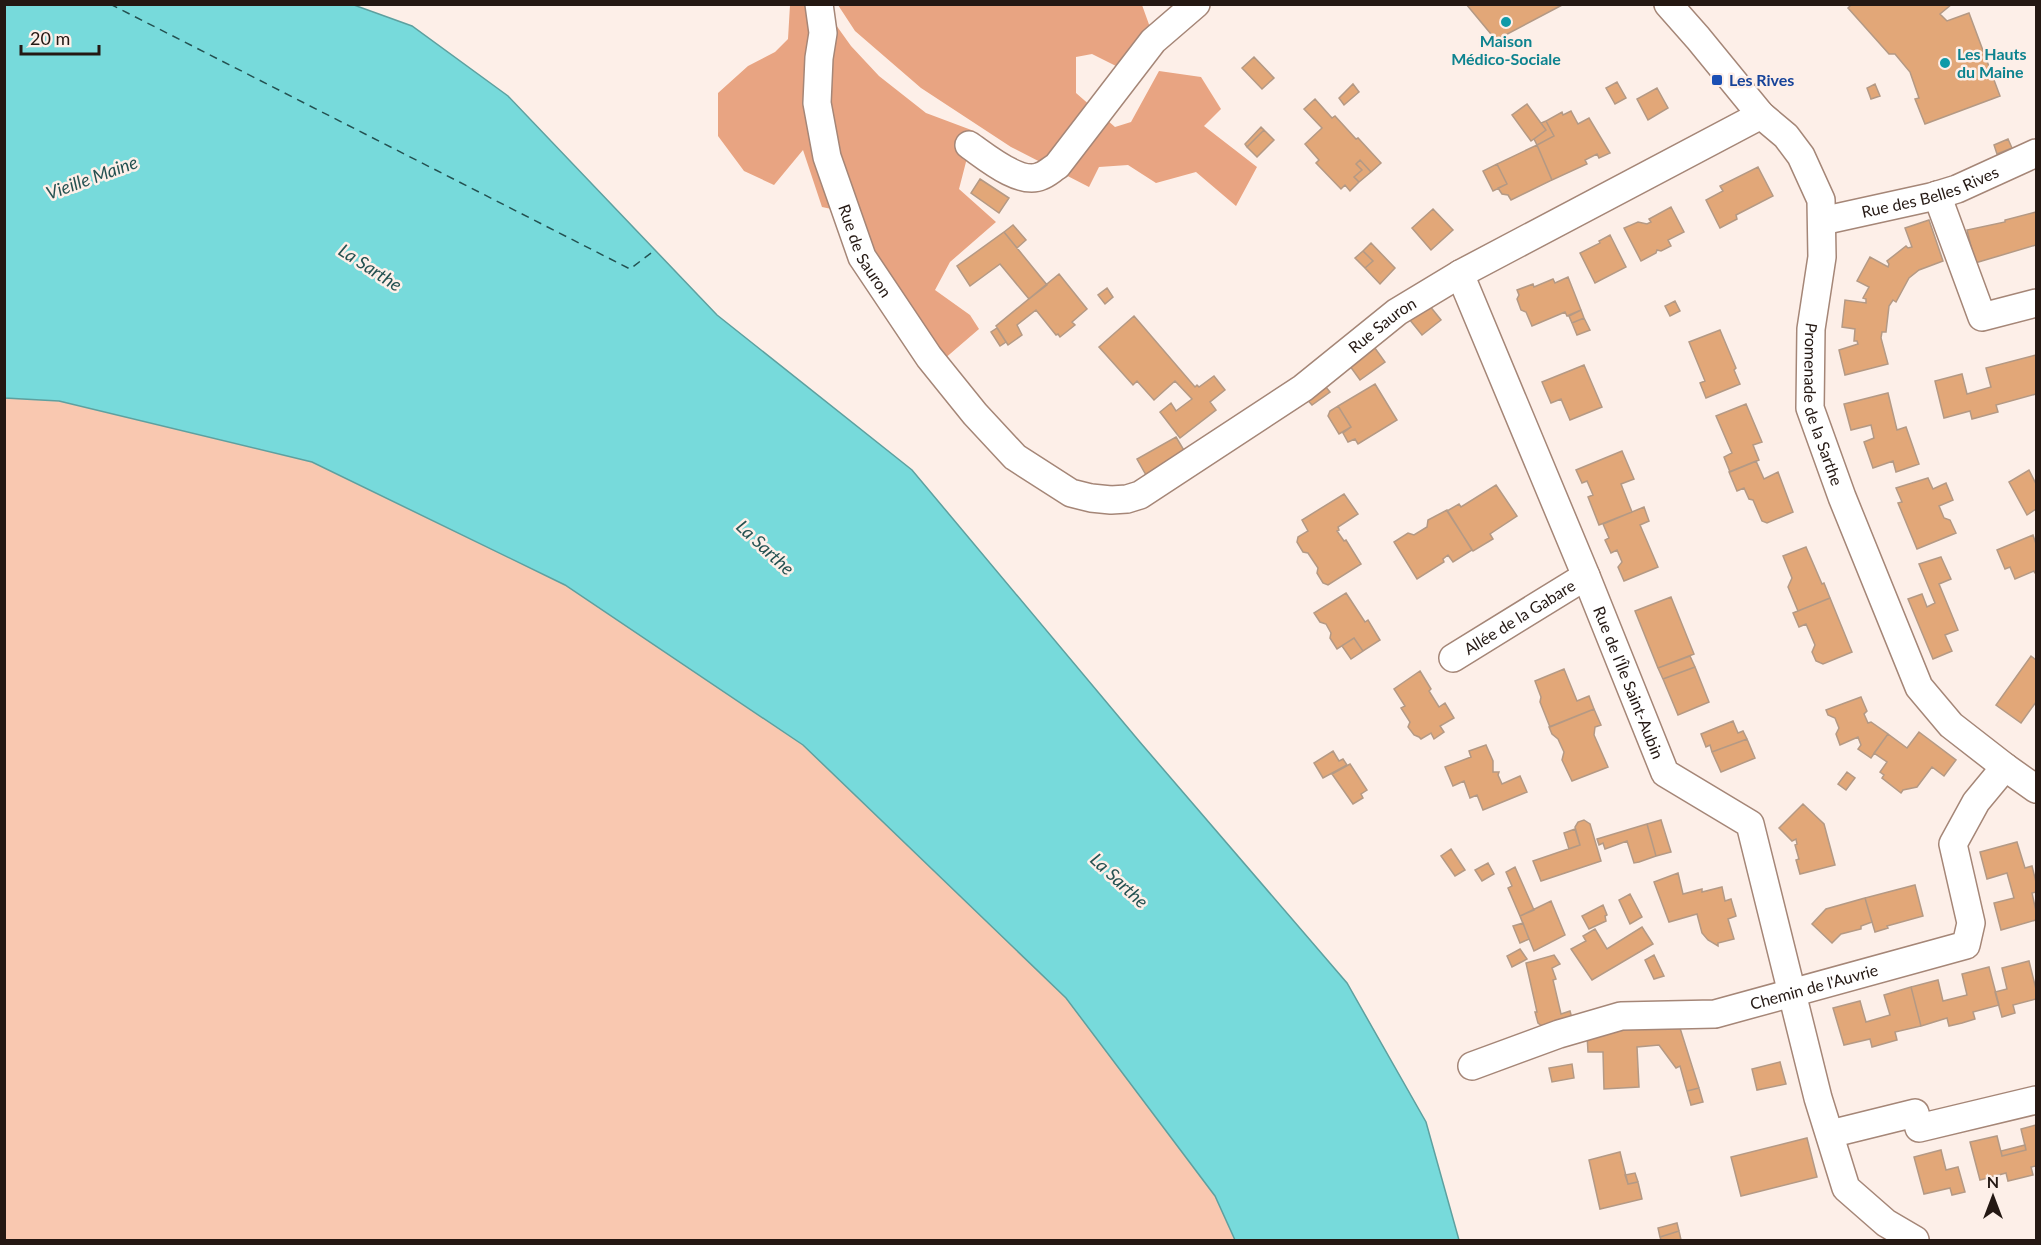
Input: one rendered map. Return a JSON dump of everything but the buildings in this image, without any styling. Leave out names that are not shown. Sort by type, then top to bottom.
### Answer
[{"type":"street","name":"Rue de Sauron","points":[[819,4],[823,33],[819,58],[817,103],[827,158],[861,257],[929,357],[975,414],[1015,457]]},
{"type":"street","points":[[969,145],[1006,170],[1023,177],[1039,178],[1057,166],[1153,41],[1196,4]]},
{"type":"street","name":"Promenade de la Sarthe","points":[[1668,4],[1761,115],[1786,136],[1801,156],[1821,200],[1822,257],[1811,329],[1810,408],[1842,496],[1919,687],[1951,725],[2037,789]]},
{"type":"street","name":"Rue Sauron","points":[[1015,457],[1071,493],[1111,500],[1140,495],[1303,388],[1397,312],[1460,274],[1761,115]]},
{"type":"street","name":"Rue des Belles Rives","points":[[1822,221],[1957,189],[2037,153]]},
{"type":"street","points":[[1937,195],[1982,317],[2037,303]]},
{"type":"street","name":"Rue de l'Île Saint-Aubin","points":[[1460,274],[1665,773],[1750,824],[1818,1098],[1846,1188],[1886,1223],[1915,1240]]},
{"type":"street","name":"Allée de la Gabare","points":[[1453,658],[1586,576]]},
{"type":"street","name":"Chemin de l'Auvrie","points":[[1472,1066],[1559,1034],[1621,1016],[1715,1014],[1966,945],[1971,923],[1953,844],[1976,802],[2005,767]]},
{"type":"street","points":[[1830,1134],[1915,1113],[1919,1128],[2037,1100]]},
{"type":"shaded area","points":[[790,5],[832,5],[831,18],[851,46],[879,76],[926,113],[974,131],[959,189],[996,222],[950,262],[935,290],[970,315],[979,329],[943,360],[881,269],[855,214],[822,207],[803,150],[774,185],[744,171],[718,136],[718,93],[748,66],[775,52],[788,39]]},
{"type":"shaded area","points":[[838,5],[1142,5],[1151,30],[1120,68],[1092,54],[1076,57],[1076,93],[1115,127],[1131,122],[1159,71],[1201,77],[1221,109],[1204,126],[1257,167],[1236,206],[1196,172],[1156,183],[1128,165],[1099,167],[1089,187],[1011,147],[921,88],[855,31]]},
{"type":"shaded area","points":[[5,398],[59,401],[312,462],[565,585],[803,745],[1066,998],[1215,1196],[1235,1240],[5,1240]]},
{"type":"water","points":[[5,4],[354,5],[412,26],[508,96],[717,315],[912,470],[1139,741],[1347,983],[1426,1122],[1459,1240],[1235,1240],[1215,1196],[1066,998],[803,745],[565,585],[312,462],[59,401],[5,398]]},
{"type":"ferry route","points":[[110,4],[630,269],[655,250]]},
{"type":"place","name":"Maison Médico-Sociale","points":[[1506,22]]},
{"type":"place","name":"Les Hauts du Maine","points":[[1945,63]]},
{"type":"place","name":"Les Rives","points":[[1717,80]]},
{"type":"water label","name":"Vieille Maine","points":[[92,178]]},
{"type":"water label","name":"La Sarthe","points":[[370,268]]},
{"type":"water label","name":"La Sarthe","points":[[765,548]]},
{"type":"water label","name":"La Sarthe","points":[[1119,881]]}]
